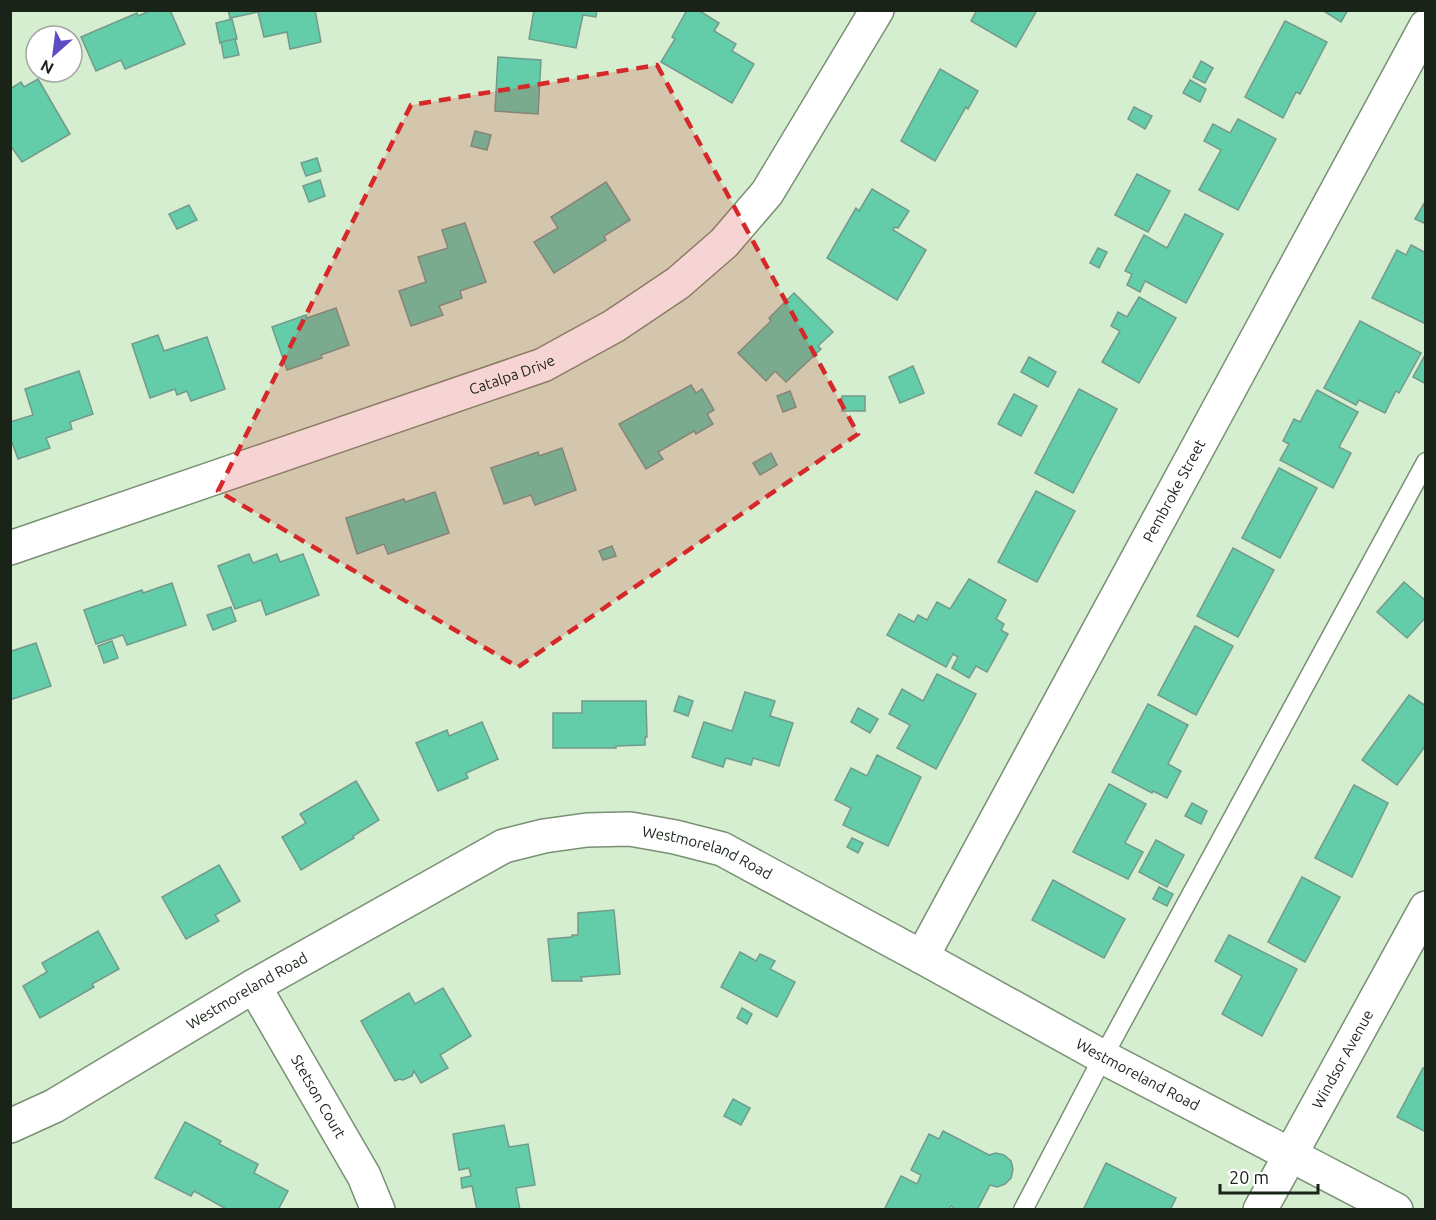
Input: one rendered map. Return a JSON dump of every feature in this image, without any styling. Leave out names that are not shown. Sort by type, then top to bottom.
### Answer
[{"type":"street","name":"Catalpa Drive","points":[[10,548],[543,365],[614,326],[678,283],[732,235],[767,193],[872,12]]},
{"type":"street","name":"Pembroke Street","points":[[922,957],[1425,26]]},
{"type":"street","name":"Westmoreland Road","points":[[10,1126],[54,1106],[254,986],[504,846],[544,836],[587,830],[630,829],[722,849],[1103,1057],[1396,1209]]},
{"type":"street","name":"Windsor Avenue","points":[[1260,1209],[1425,908]]},
{"type":"street","name":"Stetson Court","points":[[254,986],[364,1176],[378,1209]]},
{"type":"lane","points":[[1023,1209],[1425,462]]},
{"type":"highlighted area","points":[[657,65],[858,434],[518,667],[218,491],[411,105]]},
{"type":"building","points":[[152,10],[170,10],[185,44],[125,69],[121,60],[96,71],[84,44],[84,36],[137,13],[138,16]]},
{"type":"building","points":[[228,10],[315,10],[321,42],[290,49],[287,32],[264,37],[258,12],[230,18]]},
{"type":"building","points":[[534,10],[597,10],[596,17],[583,15],[576,48],[529,39]]},
{"type":"building","points":[[687,10],[698,10],[719,23],[714,31],[736,44],[732,51],[754,64],[732,103],[661,62],[675,39],[672,37]]},
{"type":"building","points":[[977,10],[1033,10],[1036,12],[1016,47],[971,21]]},
{"type":"building","points":[[1322,10],[1348,10],[1341,22]]},
{"type":"building","points":[[232,19],[237,39],[220,43],[216,23]]},
{"type":"building","points":[[1285,21],[1327,42],[1300,94],[1296,92],[1283,118],[1245,97]]},
{"type":"building","points":[[235,39],[239,55],[224,58],[221,42]]},
{"type":"building","points":[[498,57],[541,60],[538,114],[495,111]]},
{"type":"building","points":[[1201,61],[1213,68],[1205,83],[1193,77]]},
{"type":"building","points":[[940,69],[978,91],[968,109],[966,107],[935,161],[901,141]]},
{"type":"building","points":[[1190,80],[1206,89],[1200,102],[1183,93]]},
{"type":"building","points":[[21,82],[24,87],[29,84],[41,84],[70,134],[22,162],[10,145],[10,89]]},
{"type":"building","points":[[1134,107],[1152,116],[1145,129],[1128,119]]},
{"type":"building","points":[[1238,119],[1276,139],[1238,210],[1199,190],[1221,150],[1204,141],[1213,124],[1230,133]]},
{"type":"building","points":[[475,131],[491,135],[487,150],[471,146]]},
{"type":"building","points":[[317,158],[321,171],[306,176],[301,163]]},
{"type":"building","points":[[1137,174],[1170,191],[1148,232],[1115,215]]},
{"type":"building","points":[[320,180],[325,196],[309,202],[303,186]]},
{"type":"building","points":[[606,182],[630,220],[604,236],[606,240],[554,273],[534,242],[558,228],[551,217]]},
{"type":"building","points":[[872,189],[909,211],[898,228],[895,227],[893,230],[926,250],[897,300],[827,258],[856,208],[859,211]]},
{"type":"building","points":[[1426,200],[1426,224],[1415,219]]},
{"type":"building","points":[[189,205],[197,220],[177,229],[169,214]]},
{"type":"building","points":[[1185,214],[1223,234],[1186,303],[1145,281],[1140,292],[1127,285],[1132,274],[1125,271],[1144,235],[1167,248]]},
{"type":"building","points":[[465,223],[486,282],[460,291],[462,298],[439,306],[443,315],[411,326],[399,291],[426,282],[418,257],[448,248],[442,230]]},
{"type":"building","points":[[1411,245],[1426,253],[1426,324],[1372,298],[1397,250],[1406,255]]},
{"type":"building","points":[[1098,248],[1107,252],[1099,268],[1090,263]]},
{"type":"building","points":[[794,293],[833,332],[818,346],[821,349],[786,382],[775,371],[766,381],[738,353],[771,321],[769,318]]},
{"type":"building","points":[[1139,297],[1176,318],[1139,383],[1102,362],[1120,331],[1111,326],[1118,312],[1127,317]]},
{"type":"building","points":[[336,308],[349,345],[321,355],[322,358],[287,370],[272,327],[306,315],[307,318]]},
{"type":"building","points":[[1360,321],[1421,353],[1399,393],[1396,391],[1385,413],[1359,400],[1356,405],[1324,388]]},
{"type":"building","points":[[158,335],[164,351],[207,337],[225,389],[191,401],[187,391],[177,395],[175,389],[150,398],[132,344]]},
{"type":"building","points":[[1426,353],[1426,384],[1413,377]]},
{"type":"building","points":[[1029,357],[1056,372],[1048,387],[1021,372]]},
{"type":"building","points":[[913,366],[924,393],[900,403],[889,377]]},
{"type":"building","points":[[79,371],[93,414],[70,422],[72,429],[46,438],[50,448],[18,459],[10,437],[10,422],[33,415],[25,389]]},
{"type":"building","points":[[691,385],[696,393],[702,389],[714,410],[707,414],[713,424],[696,434],[694,431],[658,452],[663,459],[646,469],[619,424]]},
{"type":"building","points":[[1079,389],[1117,409],[1073,493],[1035,473]]},
{"type":"building","points":[[1317,390],[1358,412],[1339,447],[1351,453],[1333,488],[1280,460],[1289,444],[1283,441],[1294,419],[1300,422]]},
{"type":"building","points":[[790,391],[796,407],[783,412],[777,396]]},
{"type":"building","points":[[1014,394],[1037,406],[1021,436],[998,424]]},
{"type":"building","points":[[842,396],[865,396],[865,411],[842,411]]},
{"type":"building","points":[[562,448],[576,490],[535,505],[531,495],[504,504],[491,468],[538,452],[539,456]]},
{"type":"building","points":[[771,453],[777,465],[760,475],[753,463]]},
{"type":"building","points":[[1279,468],[1317,488],[1280,558],[1242,538]]},
{"type":"building","points":[[1036,491],[1075,511],[1037,582],[998,562]]},
{"type":"building","points":[[435,492],[449,533],[388,554],[384,544],[357,554],[346,518],[404,499],[405,502]]},
{"type":"building","points":[[612,546],[616,556],[603,560],[599,551]]},
{"type":"building","points":[[1233,548],[1274,570],[1238,637],[1197,616]]},
{"type":"building","points":[[249,554],[253,563],[277,554],[280,562],[303,554],[319,595],[266,615],[261,600],[235,609],[218,566]]},
{"type":"building","points":[[969,579],[1006,600],[996,619],[1004,624],[1001,630],[1008,634],[987,672],[976,666],[969,678],[952,668],[958,657],[953,654],[946,667],[887,635],[899,614],[914,622],[918,615],[927,620],[937,602],[950,609]]},
{"type":"building","points":[[1404,582],[1426,601],[1426,617],[1407,638],[1377,612]]},
{"type":"building","points":[[172,583],[186,625],[127,645],[123,635],[96,644],[84,610],[142,590],[143,593]]},
{"type":"building","points":[[231,607],[236,621],[213,630],[207,615]]},
{"type":"building","points":[[1195,626],[1233,646],[1196,715],[1158,695]]},
{"type":"building","points":[[112,641],[118,658],[104,663],[98,646]]},
{"type":"building","points":[[36,643],[51,686],[10,700],[10,647],[12,651]]},
{"type":"building","points":[[937,674],[976,694],[936,769],[897,748],[910,725],[889,714],[902,689],[923,701]]},
{"type":"building","points":[[745,692],[775,701],[770,716],[793,723],[779,766],[753,758],[751,765],[726,758],[723,767],[692,757],[704,722],[732,731]]},
{"type":"building","points":[[1409,695],[1426,706],[1426,745],[1397,785],[1362,760]]},
{"type":"building","points":[[679,696],[693,701],[688,716],[674,711]]},
{"type":"building","points":[[582,701],[646,701],[647,737],[645,737],[645,745],[616,746],[616,748],[553,748],[553,713],[582,713]]},
{"type":"building","points":[[1148,704],[1188,725],[1168,764],[1181,771],[1167,798],[1153,791],[1152,793],[1112,772]]},
{"type":"building","points":[[858,708],[878,719],[870,733],[851,722]]},
{"type":"building","points":[[482,722],[498,759],[466,773],[468,778],[438,791],[416,743],[447,730],[449,736]]},
{"type":"building","points":[[877,755],[921,777],[888,846],[843,825],[851,808],[835,800],[851,768],[867,776]]},
{"type":"building","points":[[356,781],[379,820],[301,870],[282,837],[306,823],[300,814]]},
{"type":"building","points":[[1109,784],[1146,804],[1125,843],[1143,852],[1128,879],[1073,852]]},
{"type":"building","points":[[1354,785],[1388,803],[1352,877],[1315,858]]},
{"type":"building","points":[[1192,803],[1207,811],[1201,824],[1185,816]]},
{"type":"building","points":[[852,838],[863,843],[858,853],[847,847]]},
{"type":"building","points":[[1156,840],[1184,855],[1167,887],[1139,872]]},
{"type":"building","points":[[219,865],[240,901],[215,915],[219,921],[186,939],[162,897]]},
{"type":"building","points":[[1302,877],[1340,897],[1305,962],[1268,942]]},
{"type":"building","points":[[1053,880],[1125,919],[1104,958],[1032,920]]},
{"type":"building","points":[[1159,887],[1173,894],[1167,906],[1153,899]]},
{"type":"building","points":[[614,910],[620,974],[581,977],[582,981],[552,981],[548,939],[578,935],[578,913]]},
{"type":"building","points":[[98,931],[119,969],[92,984],[94,987],[40,1018],[23,986],[47,972],[42,963]]},
{"type":"building","points":[[1229,935],[1297,969],[1262,1036],[1222,1014],[1242,976],[1215,961]]},
{"type":"building","points":[[740,952],[756,961],[760,954],[775,961],[770,969],[795,982],[777,1017],[721,987]]},
{"type":"building","points":[[443,988],[471,1036],[440,1055],[448,1068],[421,1083],[414,1071],[412,1076],[395,1081],[361,1021],[409,993],[415,1004]]},
{"type":"building","points":[[742,1008],[752,1014],[747,1024],[737,1018]]},
{"type":"building","points":[[1423,1068],[1426,1069],[1426,1132],[1397,1117]]},
{"type":"building","points":[[733,1099],[750,1108],[741,1125],[724,1116]]},
{"type":"building","points":[[185,1122],[221,1141],[219,1144],[258,1164],[254,1173],[288,1191],[278,1210],[228,1210],[194,1191],[191,1196],[155,1178]]},
{"type":"building","points":[[504,1125],[509,1147],[528,1144],[535,1185],[516,1188],[520,1210],[477,1210],[472,1186],[462,1188],[461,1178],[471,1176],[469,1168],[459,1170],[453,1134]]},
{"type":"building","points":[[943,1131],[989,1155],[996,1153],[1004,1155],[1011,1161],[1013,1169],[1011,1178],[1005,1184],[997,1187],[990,1185],[977,1210],[957,1210],[951,1206],[949,1210],[884,1210],[901,1176],[917,1184],[921,1175],[911,1170],[929,1134],[939,1139]]},
{"type":"building","points":[[1106,1163],[1176,1198],[1170,1210],[1083,1210]]}]
